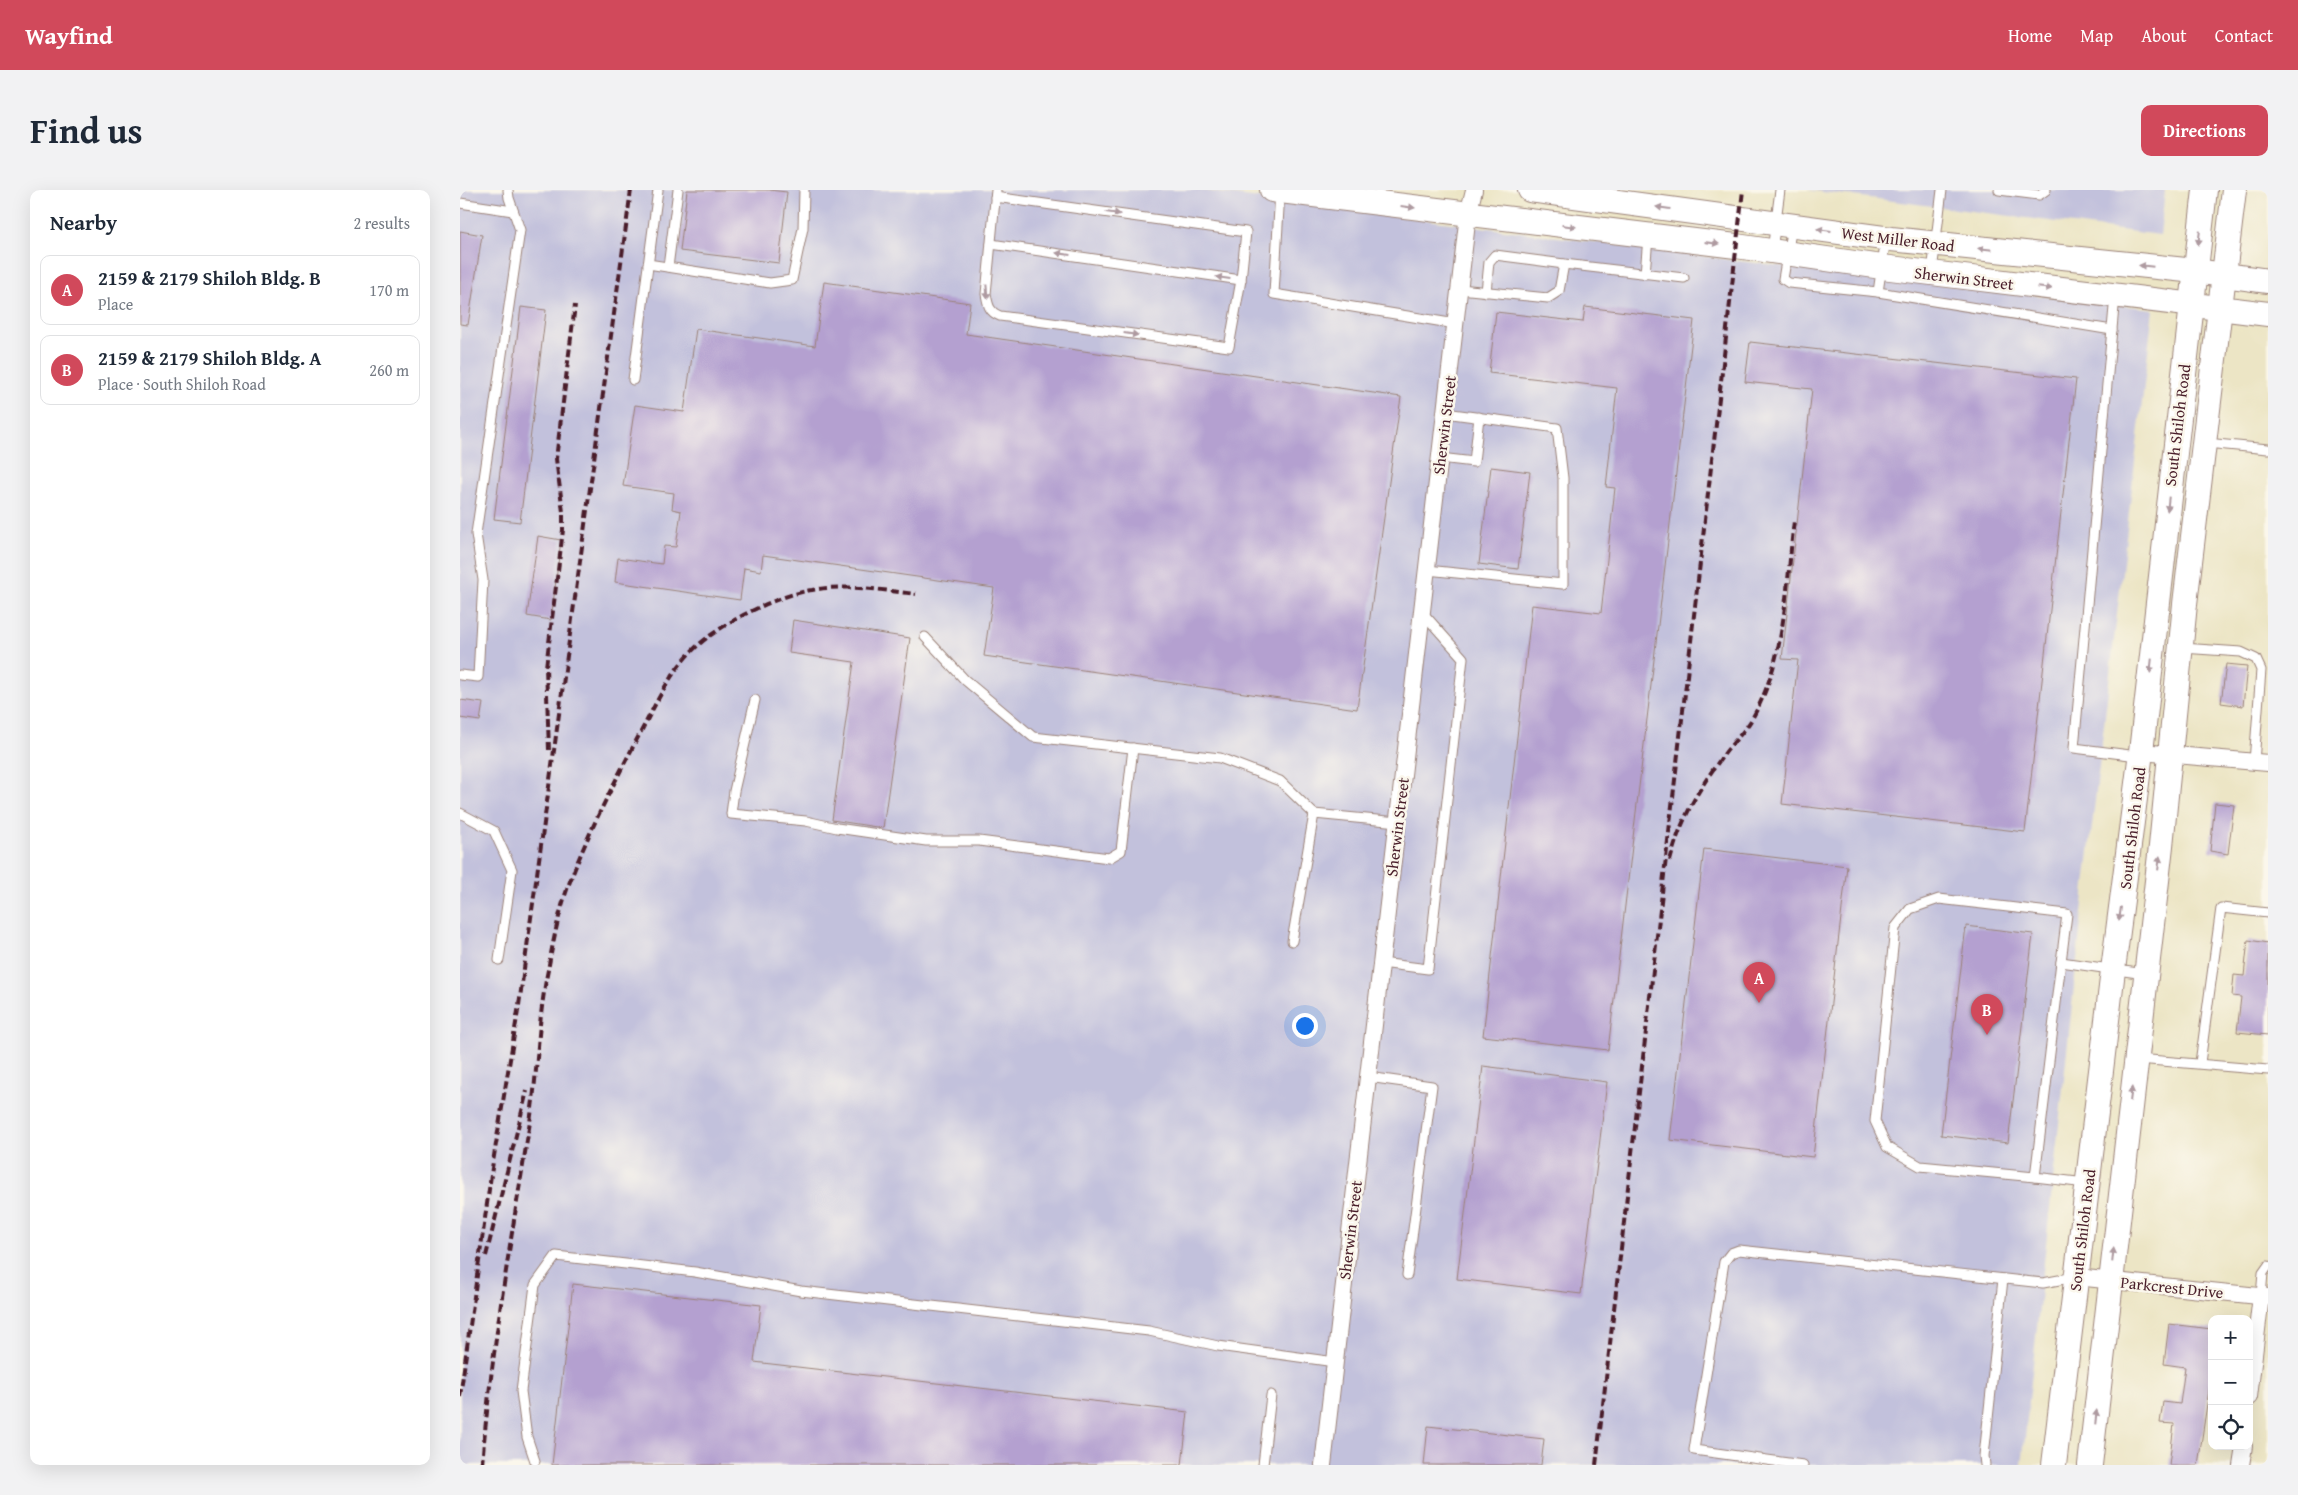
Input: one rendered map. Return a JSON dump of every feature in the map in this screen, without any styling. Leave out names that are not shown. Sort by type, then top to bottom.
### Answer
[{"type":"main road","points":[[1276,190],[1648,236]]},
{"type":"main road","name":"West Miller Road","points":[[1530,190],[1886,238],[2195,271],[2268,281]]},
{"type":"main road","name":"South Shiloh Road","points":[[2054,1465],[2113,970],[2141,754],[2204,190]]},
{"type":"main road","name":"South Shiloh Road","points":[[2090,1465],[2180,648],[2234,190]]},
{"type":"main road","name":"Sherwin Street","points":[[1648,236],[1780,252],[1882,268],[2192,304]]},
{"type":"main road","points":[[2192,304],[2268,314]]},
{"type":"street","name":"Sherwin Street","points":[[1323,1465],[1468,214],[1474,190]]},
{"type":"street","points":[[2141,754],[2169,754],[2261,762]]},
{"type":"street","name":"Parkcrest Drive","points":[[2076,1277],[2264,1296]]},
{"type":"street","points":[[2253,1370],[2264,1296]]},
{"type":"street","points":[[2241,1465],[2243,1450]]},
{"type":"lane","points":[[460,675],[478,678],[482,580],[476,534],[520,230],[508,190]]},
{"type":"lane","points":[[633,380],[658,190]]},
{"type":"lane","points":[[668,267],[678,190]]},
{"type":"lane","points":[[648,264],[770,283],[792,280],[803,228],[804,190]]},
{"type":"lane","points":[[1276,190],[1274,294],[1456,324]]},
{"type":"lane","points":[[1780,190],[1784,225],[1780,252],[1783,279],[1788,283],[1878,292],[2112,330]]},
{"type":"lane","points":[[1932,274],[1942,190]]},
{"type":"lane","points":[[1999,190],[2039,195],[2046,190]]},
{"type":"lane","points":[[996,193],[1246,232],[1241,280],[1229,347],[994,314],[989,308],[986,294],[991,244],[996,193]]},
{"type":"lane","points":[[460,203],[513,211]]},
{"type":"lane","points":[[1780,252],[1784,225]]},
{"type":"lane","points":[[1645,274],[1648,236]]},
{"type":"lane","points":[[1878,292],[1886,238]]},
{"type":"lane","points":[[991,244],[1241,280]]},
{"type":"lane","points":[[1486,292],[1489,262],[1495,255],[1684,278]]},
{"type":"lane","points":[[1460,289],[1548,298],[1560,291],[1564,264]]},
{"type":"lane","points":[[2115,296],[2074,748],[2141,754]]},
{"type":"lane","points":[[1427,570],[1563,584],[1563,478],[1557,428],[1445,413]]},
{"type":"lane","points":[[1440,458],[1474,462],[1479,417]]},
{"type":"lane","points":[[2204,443],[2268,449]]},
{"type":"lane","points":[[1382,963],[1428,969],[1462,658],[1422,612]]},
{"type":"lane","points":[[925,636],[965,680],[1033,737],[1220,758],[1280,781],[1314,814],[1398,822]]},
{"type":"lane","points":[[2180,648],[2241,652],[2256,659],[2261,670],[2261,762]]},
{"type":"lane","points":[[755,700],[734,791],[731,814],[806,821],[837,828],[926,841],[979,841],[1109,858],[1121,851],[1133,748]]},
{"type":"lane","points":[[460,813],[494,831],[512,870],[499,960]]},
{"type":"lane","points":[[1292,941],[1314,814]]},
{"type":"lane","points":[[2035,1177],[2067,914],[1939,899],[1910,910],[1895,928],[1875,1120],[1887,1147],[1920,1166],[2087,1183]]},
{"type":"lane","points":[[2200,1063],[2220,908],[2268,913]]},
{"type":"lane","points":[[2062,962],[2145,974]]},
{"type":"lane","points":[[2135,1058],[2268,1070]]},
{"type":"lane","points":[[1368,1077],[1432,1086],[1408,1275]]},
{"type":"lane","points":[[1803,1465],[1694,1450],[1724,1262],[1731,1253],[1740,1250],[2043,1283],[2076,1277]]},
{"type":"lane","points":[[535,1461],[526,1437],[521,1391],[535,1285],[556,1256],[694,1272],[801,1290],[1149,1331],[1218,1346],[1335,1362]]},
{"type":"lane","points":[[2264,1296],[2263,1272],[2268,1266]]},
{"type":"lane","points":[[1985,1465],[1984,1456],[2003,1279]]},
{"type":"lane","points":[[1263,1465],[1271,1395]]},
{"type":"shaded area","points":[[460,190],[1199,190],[1747,262],[2153,309],[2085,885],[2022,1465],[460,1465]]},
{"type":"shaded area","points":[[1807,190],[2165,190],[2160,235]]},
{"type":"building","points":[[687,190],[769,190],[787,192],[779,263],[680,251]]},
{"type":"building","points":[[460,231],[482,235],[468,325],[460,324]]},
{"type":"building","points":[[824,282],[970,303],[966,334],[1401,397],[1357,709],[984,656],[994,588],[763,555],[761,571],[744,568],[740,600],[615,582],[618,558],[662,564],[664,546],[676,547],[681,511],[672,509],[674,493],[623,486],[635,405],[684,412],[696,329],[815,346]]},
{"type":"building","points":[[521,307],[546,310],[520,522],[494,519]]},
{"type":"building","points":[[1585,307],[1694,320],[1608,1050],[1483,1036],[1532,605],[1601,613],[1615,488],[1606,487],[1617,388],[1489,373],[1496,312],[1583,322]]},
{"type":"building","points":[[1750,342],[2076,379],[2025,832],[1782,804],[1798,660],[1782,659],[1812,389],[1745,382]]},
{"type":"building","points":[[1491,467],[1530,472],[1518,569],[1479,564]]},
{"type":"building","points":[[538,536],[561,540],[551,620],[527,616]]},
{"type":"building","points":[[793,620],[910,638],[883,828],[832,820],[854,662],[789,653]]},
{"type":"building","points":[[2226,664],[2247,666],[2243,706],[2221,703]]},
{"type":"building","points":[[460,700],[483,703],[480,721],[460,718]]},
{"type":"building","points":[[2215,803],[2234,805],[2228,854],[2210,851]]},
{"type":"building","points":[[1704,849],[1847,866],[1813,1157],[1670,1140]]},
{"type":"building","points":[[1966,926],[2033,934],[2008,1143],[1941,1135]]},
{"type":"building","points":[[2248,940],[2268,943],[2268,1035],[2237,1032],[2241,997],[2232,996],[2234,975],[2244,976]]},
{"type":"building","points":[[1483,1066],[1607,1082],[1581,1294],[1457,1279]]},
{"type":"building","points":[[573,1284],[761,1305],[754,1362],[1188,1412],[1182,1465],[552,1465]]},
{"type":"building","points":[[2169,1324],[2208,1329],[2208,1397],[2198,1465],[2169,1465],[2174,1424],[2160,1423],[2163,1402],[2180,1404],[2185,1367],[2164,1364]]},
{"type":"building","points":[[1428,1426],[1544,1439],[1541,1465],[1424,1465]]},
{"type":"railway","points":[[460,1397],[492,1168],[519,1005],[631,190]]},
{"type":"railway","points":[[1596,1465],[1743,190]]},
{"type":"railway","points":[[549,750],[546,667],[563,530],[563,512],[556,459],[575,305]]},
{"type":"railway","points":[[1670,861],[1685,817],[1699,791],[1725,753],[1750,722],[1764,694],[1772,671],[1783,622],[1794,521]]},
{"type":"railway","points":[[482,1465],[496,1338],[532,1108],[544,990],[565,894],[584,847],[609,794],[655,704],[677,668],[695,648],[734,620],[782,598],[825,588],[877,589],[916,594]]},
{"type":"railway","points":[[486,1256],[527,1091]]},
{"type":"place","name":"2159 & 2179 Shiloh Bldg. B","points":[[1759,1003]]},
{"type":"place","name":"2159 & 2179 Shiloh Bldg. A","points":[[1987,1035]]}]
